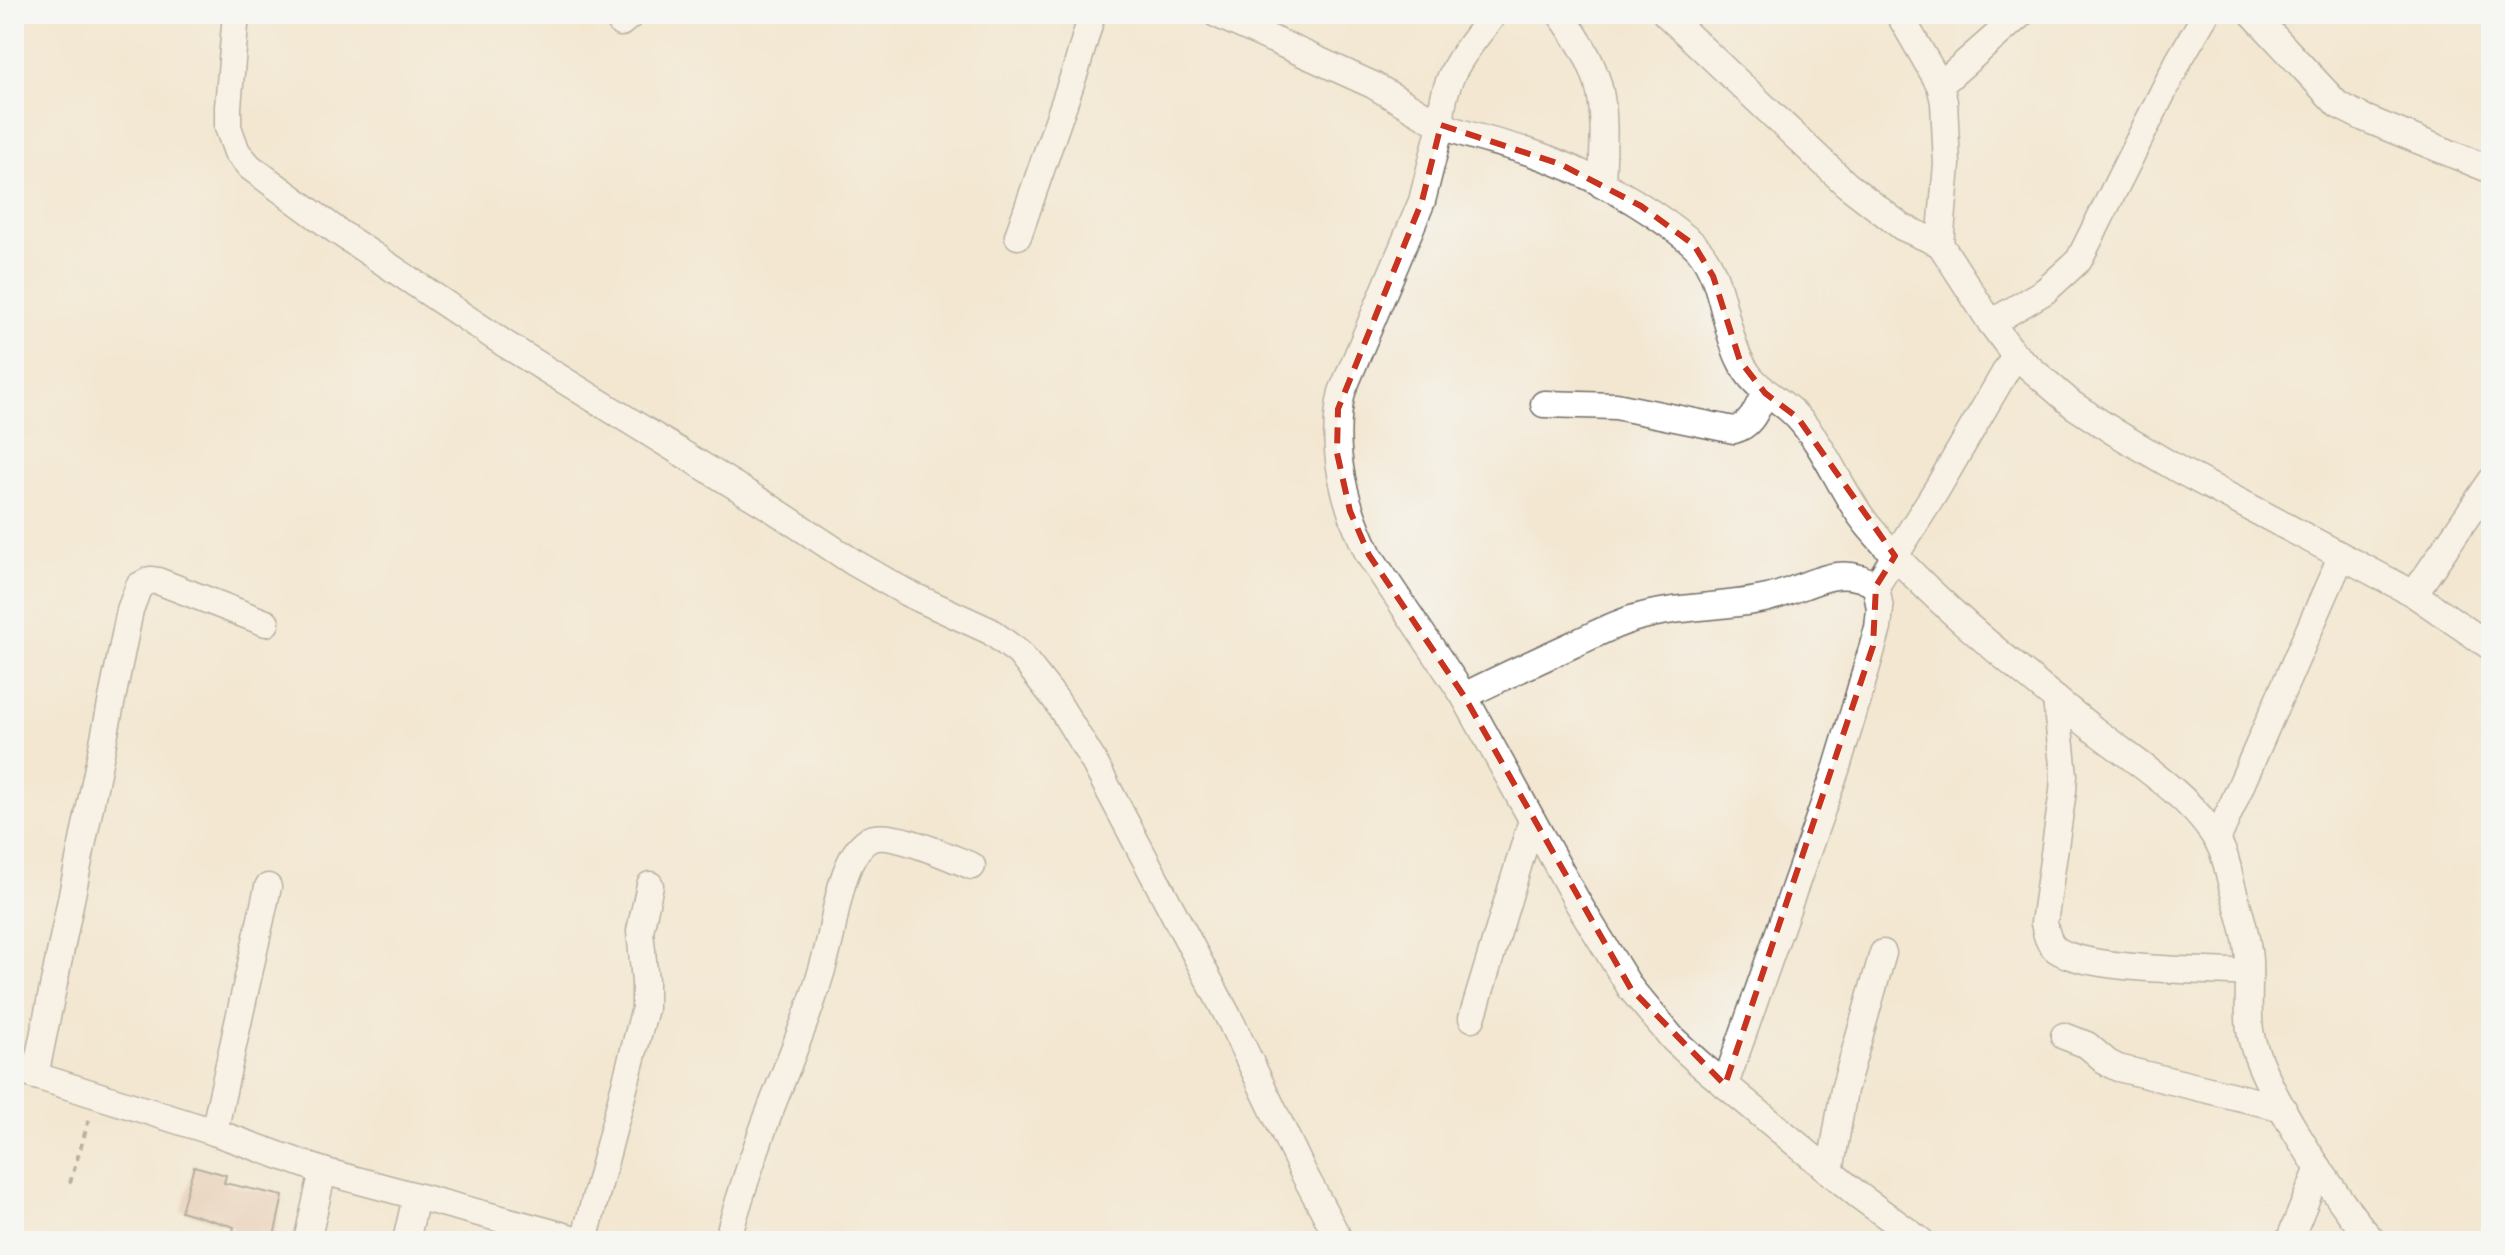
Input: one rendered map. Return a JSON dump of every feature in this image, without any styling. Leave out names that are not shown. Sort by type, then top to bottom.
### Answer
[{"type":"street","points":[[236,14],[228,127],[237,152],[250,167],[337,231],[505,344],[853,562],[907,593],[990,631],[1019,653],[1056,700],[1094,762],[1231,1022],[1340,1241]]},
{"type":"street","points":[[1018,236],[1092,14]]},
{"type":"street","points":[[1216,14],[1373,85],[1441,125],[1533,153],[1602,185],[1641,206],[1694,245],[1707,261],[1740,361],[1765,393],[1798,418],[1859,514],[1895,556],[2019,671],[2159,780],[2202,820],[2217,840],[2228,867],[2245,930],[2248,1009],[2253,1044],[2283,1108],[2319,1168],[2373,1241]]},
{"type":"street","points":[[1494,14],[1453,70],[1444,94],[1441,125],[1422,201],[1342,392],[1337,422],[1337,453],[1350,511],[1369,555],[1464,696],[1578,903],[1631,989],[1673,1039],[1725,1085],[1830,1172],[1921,1241]]},
{"type":"street","points":[[1560,14],[1585,51],[1602,93],[1602,185]]},
{"type":"street","points":[[1666,14],[1846,184],[1890,219],[1940,244],[2015,355],[2053,389],[2108,428],[2181,471],[2414,594],[2491,647]]},
{"type":"street","points":[[1899,14],[1940,85],[1947,127],[1947,165],[1940,244]]},
{"type":"street","points":[[1940,85],[2021,14]]},
{"type":"street","points":[[1991,323],[2045,291],[2079,260],[2179,60],[2206,14]]},
{"type":"street","points":[[2253,14],[2338,105],[2491,170]]},
{"type":"street","points":[[1725,1085],[1837,767],[1857,701],[1878,628],[1880,609],[1876,586],[2015,355]]},
{"type":"street","points":[[1544,404],[1616,406],[1734,430],[1749,422],[1765,393]]},
{"type":"street","points":[[2414,594],[2491,481]]},
{"type":"street","points":[[2217,840],[2341,557]]},
{"type":"street","points":[[1464,696],[1608,627],[1636,617],[1765,598],[1833,574],[1859,577],[1876,586]]},
{"type":"street","points":[[266,623],[158,581],[144,582],[136,591],[25,1072],[214,1132],[323,1171],[584,1241],[645,1008],[640,931],[650,885]]},
{"type":"street","points":[[2056,699],[2064,775],[2044,923],[2046,936],[2054,948],[2066,954],[2130,966],[2249,973]]},
{"type":"street","points":[[1472,1018],[1532,820]]},
{"type":"street","points":[[727,1241],[755,1152],[827,954],[840,896],[853,858],[867,841],[884,836],[972,866]]},
{"type":"street","points":[[214,1132],[268,887]]},
{"type":"street","points":[[1830,1172],[1844,1090],[1883,953]]},
{"type":"street","points":[[2064,1036],[2087,1045],[2118,1068],[2283,1108]]},
{"type":"street","points":[[2289,1241],[2319,1168]]},
{"type":"street","points":[[307,1241],[323,1171]]},
{"type":"street","points":[[406,1241],[416,1197]]},
{"type":"path","points":[[70,1183],[97,1095]]},
{"type":"highlighted area","points":[[1441,125],[1560,164],[1641,206],[1694,245],[1713,276],[1740,361],[1765,393],[1798,418],[1895,556],[1876,586],[1873,646],[1725,1085],[1631,989],[1464,696],[1369,555],[1350,511],[1337,453],[1338,409],[1422,201]]},
{"type":"building","points":[[194,1166],[226,1175],[224,1183],[283,1196],[273,1241],[232,1237],[234,1227],[181,1211]]}]
